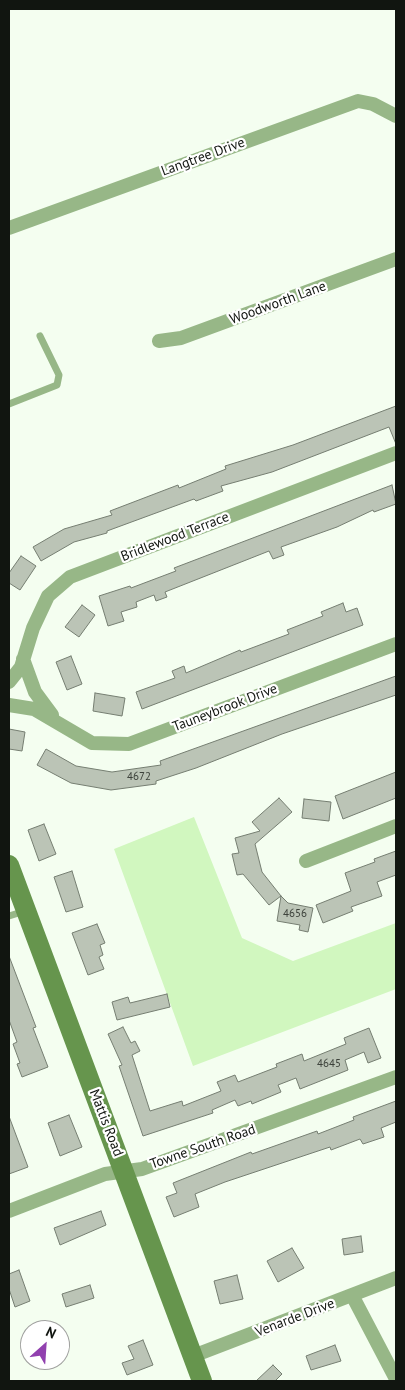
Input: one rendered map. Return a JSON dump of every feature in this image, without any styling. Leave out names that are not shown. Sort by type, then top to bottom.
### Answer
[{"type":"main road","name":"Mattis Road","points":[[9,865],[17,913],[124,1171],[202,1381]]},
{"type":"street","name":"Langtree Drive","points":[[9,228],[358,101],[373,104],[396,116]]},
{"type":"street","name":"Woodworth Lane","points":[[159,342],[181,338],[396,261]]},
{"type":"street","name":"Bridlewood Terrace","points":[[9,682],[21,666],[33,628],[48,596],[70,577],[396,453]]},
{"type":"street","name":"Tauneybrook Drive","points":[[9,705],[34,708],[92,743],[129,744],[396,644]]},
{"type":"street","name":"Tauneybrook Drive","points":[[23,658],[35,692],[56,720]]},
{"type":"street","points":[[306,861],[396,826]]},
{"type":"street","name":"Towne South Road","points":[[9,1211],[105,1174],[142,1169],[396,1077]]},
{"type":"street","name":"Venarde Drive","points":[[193,1356],[396,1278]]},
{"type":"street","points":[[352,1295],[396,1379]]},
{"type":"lane","points":[[9,404],[57,385],[59,375],[40,336]]},
{"type":"green space","points":[[194,817],[242,938],[293,961],[396,923],[396,989],[193,1066],[114,849]]},
{"type":"building","points":[[396,406],[396,444],[389,427],[272,472],[221,486],[223,491],[196,501],[194,499],[107,531],[107,533],[74,542],[41,561],[33,547],[64,529],[112,515],[110,511],[178,485],[179,488],[226,469],[225,466],[293,445]]},
{"type":"building","points":[[392,485],[396,504],[374,512],[373,510],[337,527],[281,547],[284,555],[273,559],[269,551],[165,592],[167,597],[156,601],[154,595],[136,602],[137,607],[121,612],[124,621],[108,626],[99,596],[130,586],[131,588],[176,571],[174,568]]},
{"type":"building","points":[[21,556],[36,566],[20,590],[9,583],[9,573]]},
{"type":"building","points":[[343,603],[346,612],[357,608],[363,625],[142,709],[136,692],[175,678],[172,671],[184,666],[186,673],[240,650],[241,652],[289,634],[287,630],[323,616],[321,612]]},
{"type":"building","points":[[82,605],[95,615],[79,637],[65,627]]},
{"type":"building","points":[[71,656],[82,684],[67,690],[56,662]]},
{"type":"building","points":[[396,676],[396,695],[282,734],[196,768],[156,781],[156,784],[111,790],[71,783],[37,765],[46,749],[76,766],[112,772],[161,765],[160,761]]},
{"type":"building","points":[[95,693],[125,698],[122,716],[93,711]]},
{"type":"building","points":[[9,729],[25,732],[22,751],[9,749]]},
{"type":"building","points":[[396,772],[396,798],[343,819],[335,796]]},
{"type":"building","points":[[279,798],[292,812],[255,844],[262,872],[281,896],[269,905],[243,874],[237,875],[232,854],[239,853],[235,838],[260,831],[252,822]]},
{"type":"building","points":[[304,799],[331,802],[329,821],[302,818]]},
{"type":"building","points":[[44,824],[56,854],[39,861],[28,830]]},
{"type":"building","points":[[396,851],[396,875],[377,882],[382,896],[351,907],[353,911],[323,923],[316,905],[351,891],[345,873],[375,862],[374,859]]},
{"type":"building","points":[[72,871],[83,907],[66,912],[54,877]]},
{"type":"building","points":[[281,896],[288,903],[313,908],[308,932],[299,930],[300,925],[277,921]]},
{"type":"building","points":[[97,924],[105,943],[100,945],[103,955],[99,957],[104,969],[88,975],[72,933]]},
{"type":"building","points":[[9,956],[36,1027],[33,1028],[48,1067],[22,1077],[17,1064],[20,1063],[13,1044],[17,1042],[9,1020]]},
{"type":"building","points":[[167,994],[170,1007],[117,1020],[112,1002],[128,997],[130,1003]]},
{"type":"building","points":[[123,1027],[131,1043],[135,1041],[140,1051],[132,1055],[150,1111],[182,1101],[183,1106],[221,1091],[217,1082],[235,1075],[238,1082],[277,1067],[276,1064],[302,1054],[304,1061],[346,1044],[344,1038],[369,1028],[381,1058],[368,1063],[364,1052],[345,1060],[348,1070],[300,1089],[296,1078],[278,1085],[281,1092],[252,1104],[251,1101],[238,1106],[235,1100],[212,1110],[213,1113],[143,1136],[119,1066],[122,1065],[108,1034]]},
{"type":"building","points":[[396,1101],[396,1122],[381,1128],[384,1137],[363,1144],[360,1139],[331,1150],[330,1147],[225,1182],[195,1194],[199,1207],[174,1217],[166,1197],[177,1193],[173,1183],[251,1152],[252,1154],[317,1131],[318,1134],[354,1120],[353,1117]]},
{"type":"building","points":[[69,1115],[82,1147],[60,1156],[48,1123]]},
{"type":"building","points":[[9,1120],[28,1167],[9,1174]]},
{"type":"building","points":[[101,1211],[106,1225],[60,1245],[54,1228]]},
{"type":"building","points":[[361,1236],[363,1252],[344,1255],[342,1239]]},
{"type":"building","points":[[292,1248],[304,1268],[278,1282],[267,1261]]},
{"type":"building","points":[[19,1270],[30,1301],[15,1307],[9,1289],[9,1274]]},
{"type":"building","points":[[237,1275],[243,1299],[220,1304],[214,1281]]},
{"type":"building","points":[[90,1285],[94,1298],[66,1307],[62,1294]]},
{"type":"building","points":[[143,1340],[153,1365],[127,1375],[122,1363],[134,1359],[128,1346]]},
{"type":"building","points":[[335,1345],[341,1361],[311,1370],[306,1356]]},
{"type":"building","points":[[273,1365],[282,1374],[275,1381],[256,1381]]}]
